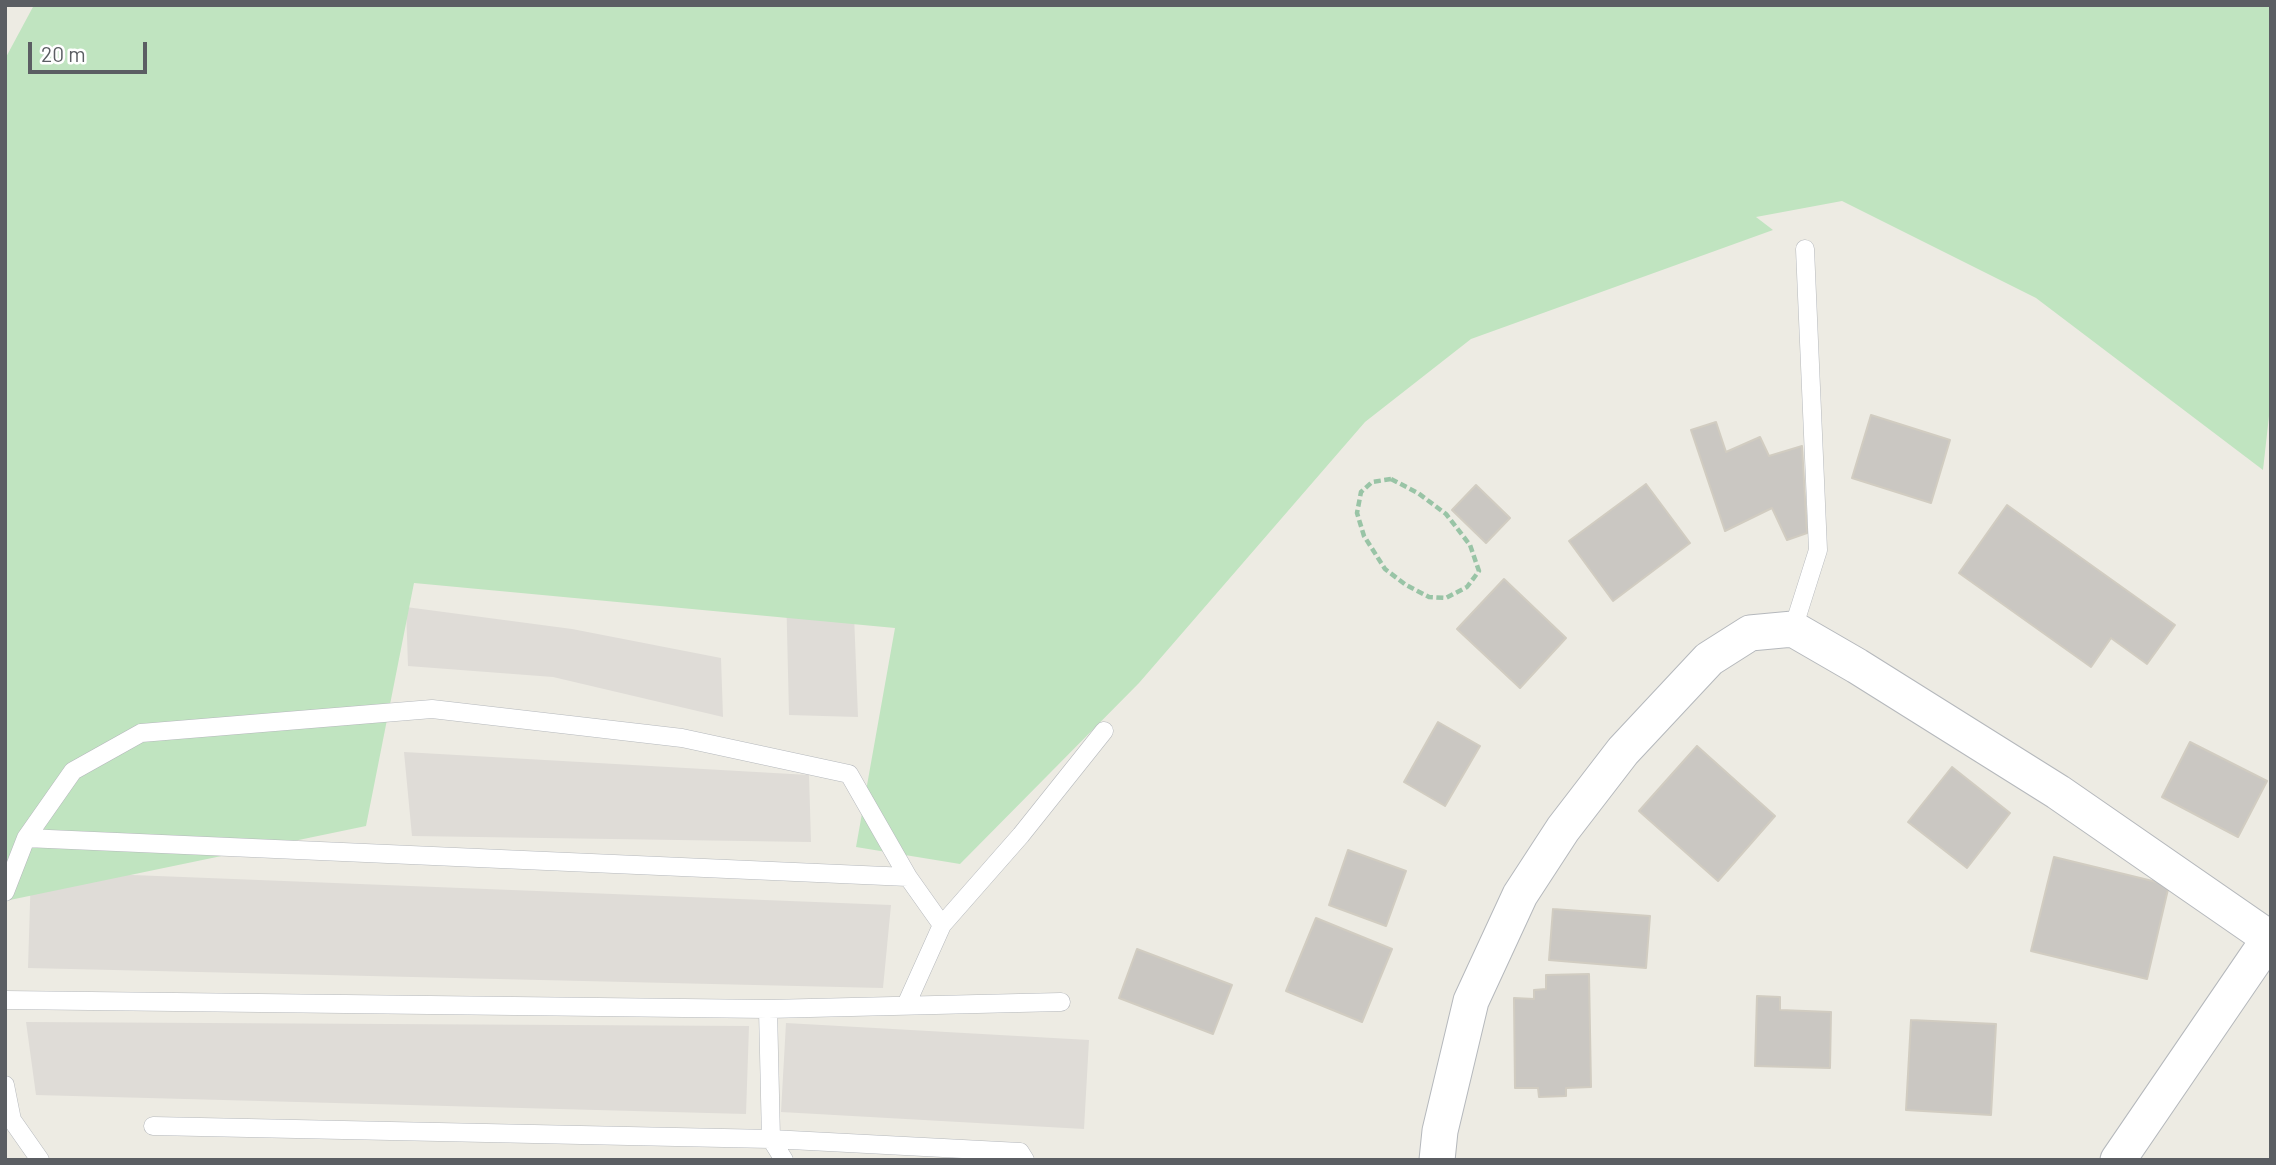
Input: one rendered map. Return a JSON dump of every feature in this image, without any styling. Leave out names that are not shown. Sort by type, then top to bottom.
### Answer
[{"type":"street","points":[[1437,1160],[1440,1131],[1471,1000],[1520,895],[1563,829],[1623,751],[1709,659],[1750,633],[1793,629],[2058,792],[2270,937],[2118,1160]]},
{"type":"lane","points":[[1793,629],[1818,550],[1805,249]]},
{"type":"lane","points":[[5,892],[26,838],[73,771],[141,733],[432,709],[682,738],[849,774],[908,877],[942,926]]},
{"type":"lane","points":[[906,1005],[942,926],[1021,835],[1104,731]]},
{"type":"lane","points":[[26,838],[908,877]]},
{"type":"lane","points":[[5,1000],[768,1009],[1061,1002]]},
{"type":"lane","points":[[768,1009],[771,1139],[784,1160]]},
{"type":"lane","points":[[5,1084],[12,1120],[40,1160]]},
{"type":"lane","points":[[153,1126],[771,1139],[1020,1152],[1025,1160]]},
{"type":"path","points":[[1391,479],[1418,493],[1446,514],[1470,545],[1479,570],[1467,587],[1446,598],[1429,597],[1406,585],[1385,569],[1364,536],[1357,513],[1361,492],[1372,482],[1391,479]]},
{"type":"shaded area","points":[[784,504],[850,512],[858,717],[789,715]]},
{"type":"shaded area","points":[[406,607],[572,629],[721,658],[723,717],[553,677],[408,666]]},
{"type":"shaded area","points":[[404,752],[809,775],[811,842],[412,836]]},
{"type":"shaded area","points":[[31,871],[891,905],[883,988],[28,968]]},
{"type":"shaded area","points":[[26,1022],[749,1026],[746,1114],[36,1095]]},
{"type":"shaded area","points":[[786,1023],[1089,1040],[1084,1129],[781,1112]]},
{"type":"green space","points":[[34,5],[2271,5],[2271,398],[2263,470],[2036,298],[1842,201],[1756,217],[1773,230],[1471,339],[1365,422],[1139,683],[960,864],[856,847],[895,628],[414,583],[366,826],[5,901],[5,59]]},
{"type":"building","points":[[1871,415],[1950,440],[1931,503],[1852,478]]},
{"type":"building","points":[[1716,422],[1726,452],[1760,437],[1769,456],[1802,446],[1807,533],[1787,540],[1772,508],[1725,531],[1691,430]]},
{"type":"building","points":[[1646,484],[1690,543],[1613,601],[1569,541]]},
{"type":"building","points":[[1476,485],[1510,518],[1486,543],[1452,510]]},
{"type":"building","points":[[2007,505],[2175,625],[2147,664],[2111,638],[2091,667],[1959,573]]},
{"type":"building","points":[[1504,579],[1566,638],[1520,688],[1457,629]]},
{"type":"building","points":[[1438,722],[1480,746],[1445,806],[1404,782]]},
{"type":"building","points":[[2190,742],[2267,781],[2238,837],[2162,797]]},
{"type":"building","points":[[1697,746],[1775,816],[1718,881],[1639,811]]},
{"type":"building","points":[[1952,767],[2010,813],[1967,868],[1908,822]]},
{"type":"building","points":[[1348,850],[1406,871],[1386,926],[1329,905]]},
{"type":"building","points":[[2054,857],[2169,885],[2147,979],[2031,951]]},
{"type":"building","points":[[1553,909],[1650,916],[1646,968],[1549,960]]},
{"type":"building","points":[[1316,918],[1392,949],[1362,1022],[1286,991]]},
{"type":"building","points":[[1137,949],[1232,985],[1213,1034],[1119,998]]},
{"type":"building","points":[[1589,974],[1591,1087],[1566,1088],[1566,1096],[1539,1097],[1538,1088],[1515,1088],[1514,998],[1534,999],[1534,990],[1546,989],[1546,975]]},
{"type":"building","points":[[1757,996],[1780,997],[1780,1010],[1831,1012],[1830,1068],[1755,1066]]},
{"type":"building","points":[[1911,1020],[1996,1024],[1991,1115],[1906,1110]]}]
